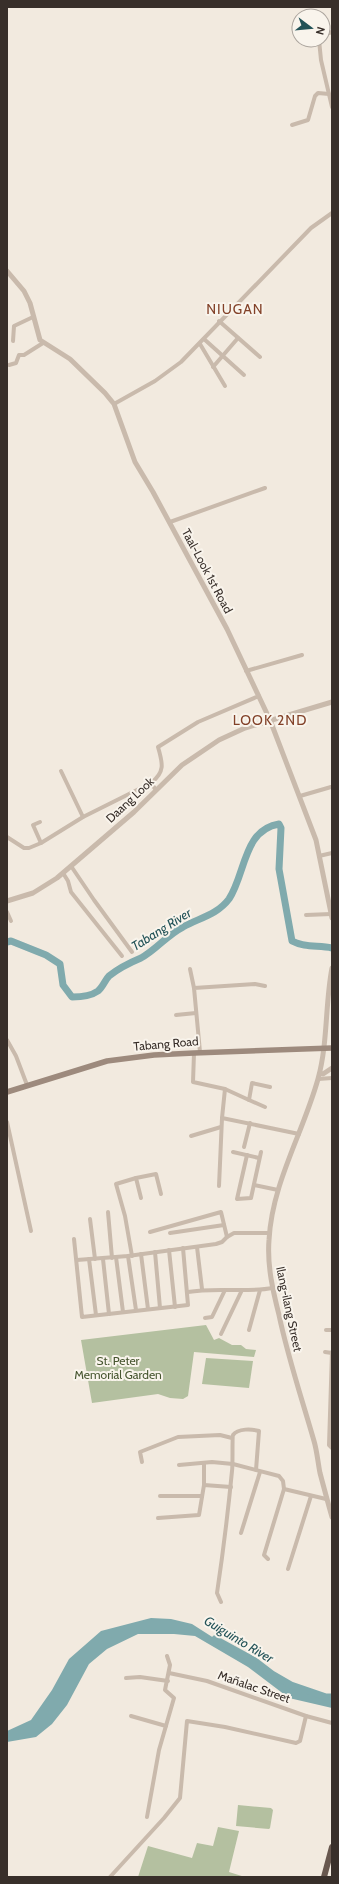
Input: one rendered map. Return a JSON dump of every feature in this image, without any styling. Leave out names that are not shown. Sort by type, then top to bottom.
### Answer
[{"type":"highway","points":[[324,1877],[332,1847]]},
{"type":"highway","points":[[328,1877],[332,1862]]},
{"type":"main road","name":"Tabang Road","points":[[7,1092],[27,1084],[101,1061],[197,1052],[332,1048]]},
{"type":"street","points":[[320,48],[321,60],[332,107]]},
{"type":"street","points":[[292,125],[308,120],[315,96],[318,93],[329,94]]},
{"type":"street","points":[[114,404],[155,381],[181,362],[200,344],[219,321],[232,311],[311,228],[332,213]]},
{"type":"street","points":[[7,270],[24,290],[30,304],[38,336],[42,343],[24,355],[19,355],[16,363],[10,364]]},
{"type":"street","points":[[13,341],[14,326],[33,317]]},
{"type":"street","points":[[219,321],[260,357]]},
{"type":"street","points":[[214,367],[238,338]]},
{"type":"street","points":[[204,339],[244,375]]},
{"type":"street","name":"Taal-Look 1st Road","points":[[42,343],[70,359],[105,393],[114,404],[135,462],[170,522],[227,629],[270,720],[316,840],[331,916]]},
{"type":"street","points":[[200,344],[225,386]]},
{"type":"street","points":[[170,522],[265,488]]},
{"type":"street","points":[[246,671],[302,655]]},
{"type":"street","points":[[7,837],[24,848],[41,843],[84,817],[151,783],[161,774],[162,770],[158,747],[198,722],[259,696]]},
{"type":"street","name":"Daang Look","points":[[7,901],[33,893],[63,873],[134,812],[182,765],[219,740],[245,728],[332,702]]},
{"type":"street","points":[[61,771],[84,817]]},
{"type":"street","points":[[151,783],[156,790]]},
{"type":"street","points":[[300,796],[331,787]]},
{"type":"street","points":[[40,822],[33,825],[41,843]]},
{"type":"street","points":[[319,856],[332,854]]},
{"type":"street","points":[[71,866],[132,952]]},
{"type":"street","points":[[63,873],[68,881],[71,892],[122,956]]},
{"type":"street","points":[[7,912],[11,921]]},
{"type":"street","points":[[306,915],[331,916]]},
{"type":"street","points":[[319,1076],[325,1048],[332,968]]},
{"type":"street","points":[[190,969],[194,988],[196,1013],[197,1052],[193,1082],[225,1089],[265,1106]]},
{"type":"street","points":[[194,988],[255,984],[265,986]]},
{"type":"street","points":[[176,1015],[196,1013]]},
{"type":"street","points":[[7,1040],[16,1056],[27,1084]]},
{"type":"street","points":[[319,1076],[332,1068]]},
{"type":"street","points":[[319,1076],[332,1078]]},
{"type":"street","name":"Ilang-ilang Street","points":[[319,1076],[278,1190],[270,1233],[269,1258],[273,1288],[293,1373],[314,1443],[326,1499],[332,1517]]},
{"type":"street","points":[[249,1100],[252,1083],[270,1087]]},
{"type":"street","points":[[220,1186],[221,1127],[225,1089]]},
{"type":"street","points":[[222,1118],[299,1134]]},
{"type":"street","points":[[244,1147],[250,1123]]},
{"type":"street","points":[[7,1125],[31,1232]]},
{"type":"street","points":[[191,1136],[221,1127]]},
{"type":"street","points":[[233,1152],[259,1158]]},
{"type":"street","points":[[247,1156],[237,1199],[251,1198],[261,1152]]},
{"type":"street","points":[[136,1310],[125,1216],[116,1184],[158,1173],[161,1194]]},
{"type":"street","points":[[136,1178],[141,1198]]},
{"type":"street","points":[[254,1185],[278,1190]]},
{"type":"street","points":[[108,1212],[123,1312]]},
{"type":"street","points":[[150,1232],[221,1212],[227,1237]]},
{"type":"street","points":[[90,1219],[95,1259]]},
{"type":"street","points":[[170,1233],[224,1225]]},
{"type":"street","points":[[77,1260],[103,1259],[197,1247],[222,1242],[234,1233],[270,1233]]},
{"type":"street","points":[[74,1239],[82,1317],[188,1305],[183,1248]]},
{"type":"street","points":[[197,1247],[202,1289]]},
{"type":"street","points":[[169,1250],[175,1306]]},
{"type":"street","points":[[156,1252],[160,1308]]},
{"type":"street","points":[[141,1254],[148,1309]]},
{"type":"street","points":[[89,1259],[96,1315]]},
{"type":"street","points":[[103,1259],[109,1314]]},
{"type":"street","points":[[188,1292],[202,1289],[260,1290],[273,1288]]},
{"type":"street","points":[[205,1318],[212,1317],[225,1290]]},
{"type":"street","points":[[221,1334],[242,1290]]},
{"type":"street","points":[[249,1330],[260,1290]]},
{"type":"street","points":[[326,1330],[332,1330]]},
{"type":"street","points":[[325,1352],[332,1352],[329,1445],[332,1448]]},
{"type":"street","points":[[220,1602],[218,1593],[233,1464],[232,1438],[238,1431],[259,1431],[258,1471],[241,1533]]},
{"type":"street","points":[[142,1462],[140,1452],[174,1438],[220,1435],[232,1438]]},
{"type":"street","points":[[158,1518],[198,1516],[204,1484],[204,1463]]},
{"type":"street","points":[[179,1465],[204,1463],[233,1464],[279,1476],[283,1481],[284,1489],[264,1555],[268,1559]]},
{"type":"street","points":[[204,1484],[231,1487]]},
{"type":"street","points":[[284,1489],[326,1499]]},
{"type":"street","points":[[160,1496],[202,1496]]},
{"type":"street","points":[[288,1569],[311,1496]]},
{"type":"street","points":[[146,1817],[150,1792],[174,1698],[165,1690],[170,1665],[167,1656]]},
{"type":"street","name":"Mañalac Street","points":[[169,1673],[226,1687],[306,1716],[332,1723]]},
{"type":"street","points":[[126,1678],[140,1677],[168,1681]]},
{"type":"street","points":[[131,1716],[166,1726]]},
{"type":"street","points":[[110,1877],[164,1818],[180,1798],[187,1721],[225,1727],[296,1742],[300,1741],[306,1716]]},
{"type":"green space","name":"St. Peter Memorial Garden","points":[[206,1325],[214,1340],[219,1338],[232,1345],[241,1345],[246,1349],[256,1350],[254,1357],[194,1352],[188,1396],[183,1399],[170,1398],[158,1394],[92,1403],[81,1340]]},
{"type":"green space","points":[[206,1358],[253,1361],[249,1388],[202,1384]]},
{"type":"green space","points":[[238,1805],[271,1808],[273,1810],[270,1828],[236,1826]]},
{"type":"green space","points":[[218,1827],[239,1831],[229,1872],[245,1877],[138,1877],[148,1846],[192,1858],[197,1843],[213,1846]]},
{"type":"water","points":[[151,1618],[171,1619],[192,1624],[287,1685],[316,1694],[332,1696],[332,1708],[289,1698],[248,1667],[195,1636],[174,1634],[138,1634],[107,1649],[89,1664],[67,1705],[52,1724],[36,1737],[7,1742],[7,1731],[31,1720],[52,1690],[69,1659],[101,1631]]},
{"type":"waterway","name":"Tabang River","points":[[7,942],[11,941],[46,955],[60,964],[63,985],[72,997],[92,994],[100,989],[109,976],[152,951],[177,930],[208,916],[219,909],[229,899],[235,889],[247,854],[258,835],[267,828],[279,824],[281,828],[279,869],[292,941],[307,946],[332,948]]},
{"type":"waterway","name":"Guiguinto River","points":[[215,1639],[255,1661],[272,1674],[291,1685],[326,1697],[332,1697]]},
{"type":"district","name":"NIUGAN","points":[[235,309]]},
{"type":"district","name":"LOOK 2ND","points":[[270,720]]}]
